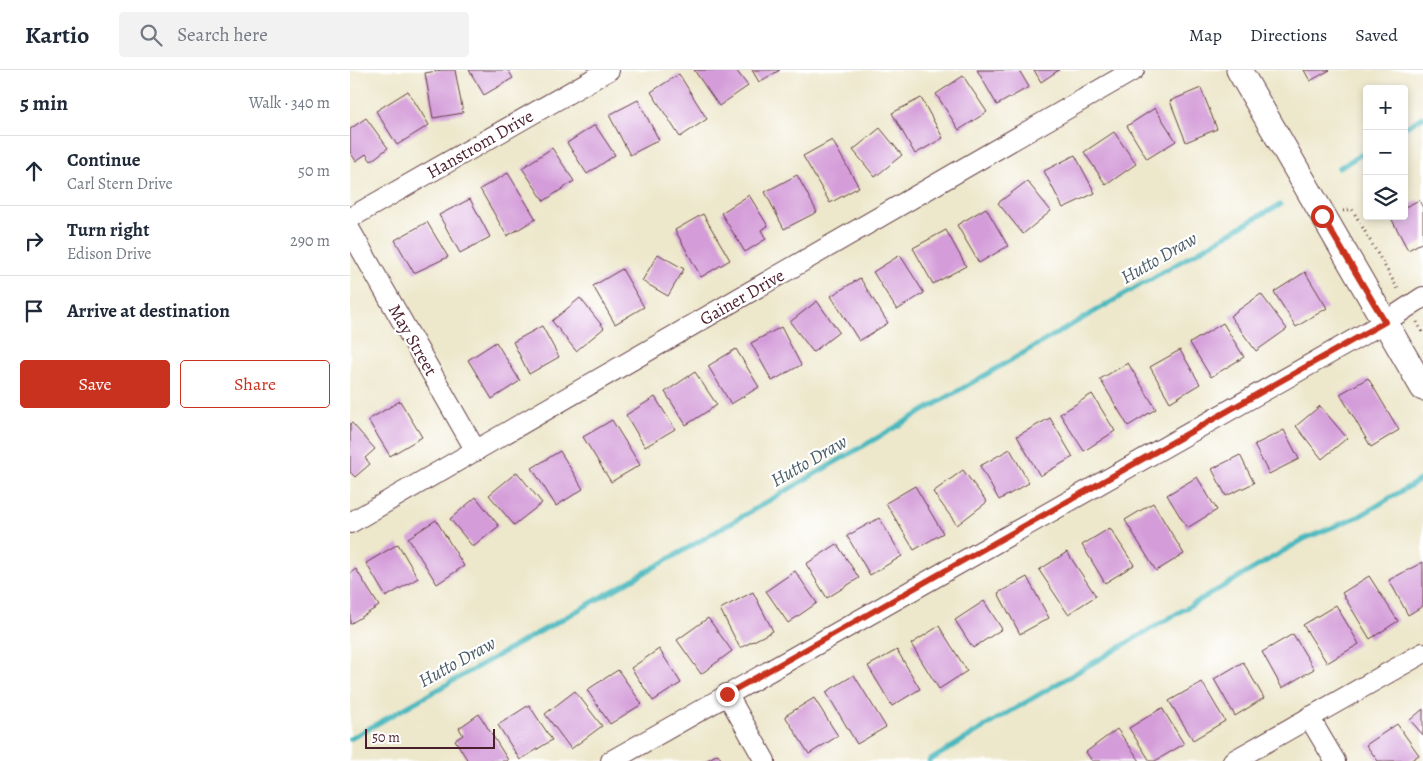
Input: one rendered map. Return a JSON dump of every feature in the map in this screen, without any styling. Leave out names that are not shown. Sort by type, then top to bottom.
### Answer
[{"type":"street","name":"Hanstrom Drive","points":[[350,218],[609,70]]},
{"type":"street","name":"Gainer Drive","points":[[350,523],[1134,70]]},
{"type":"street","points":[[1238,70],[1423,388]]},
{"type":"street","name":"May Street","points":[[350,230],[476,451]]},
{"type":"street","points":[[611,761],[1385,322],[1415,302]]},
{"type":"street","points":[[1232,761],[1423,653]]},
{"type":"street","points":[[727,694],[765,761]]},
{"type":"street","points":[[1309,717],[1335,761]]},
{"type":"path","points":[[1352,209],[1415,302],[1423,332]]},
{"type":"building","points":[[455,70],[463,113],[433,118],[425,73]]},
{"type":"building","points":[[469,70],[508,70],[513,78],[484,95]]},
{"type":"building","points":[[694,70],[736,70],[748,86],[719,106]]},
{"type":"building","points":[[752,70],[780,70],[759,82]]},
{"type":"building","points":[[977,70],[1019,70],[1029,87],[997,105]]},
{"type":"building","points":[[1034,70],[1059,70],[1041,82]]},
{"type":"building","points":[[1304,70],[1330,70],[1310,81]]},
{"type":"building","points":[[679,74],[707,119],[680,137],[651,92]]},
{"type":"building","points":[[963,76],[987,112],[959,130],[936,94]]},
{"type":"building","points":[[1201,88],[1217,129],[1186,142],[1170,101]]},
{"type":"building","points":[[408,91],[429,125],[397,145],[376,111]]},
{"type":"building","points":[[921,98],[943,138],[915,154],[892,113]]},
{"type":"building","points":[[638,100],[659,140],[630,155],[609,115]]},
{"type":"building","points":[[1155,108],[1176,141],[1147,159],[1127,126]]},
{"type":"building","points":[[366,118],[388,148],[371,161],[366,154],[356,161],[350,152],[350,129]]},
{"type":"building","points":[[595,125],[615,155],[587,174],[567,143]]},
{"type":"building","points":[[880,128],[902,155],[875,177],[853,150]]},
{"type":"building","points":[[1114,132],[1136,164],[1106,185],[1084,152]]},
{"type":"building","points":[[832,140],[859,187],[830,203],[803,156]]},
{"type":"building","points":[[552,148],[574,181],[544,201],[522,168]]},
{"type":"building","points":[[1075,155],[1095,193],[1063,208],[1044,171]]},
{"type":"building","points":[[508,173],[536,219],[507,236],[480,189]]},
{"type":"building","points":[[797,175],[817,212],[784,229],[765,192]]},
{"type":"building","points":[[1027,181],[1051,211],[1023,234],[998,203]]},
{"type":"building","points":[[749,195],[768,226],[761,230],[766,239],[745,252],[721,213]]},
{"type":"building","points":[[470,199],[490,237],[460,253],[439,215]]},
{"type":"building","points":[[1419,200],[1423,208],[1423,242],[1408,250],[1392,220],[1408,220],[1408,206]]},
{"type":"building","points":[[986,208],[1008,246],[979,263],[957,225]]},
{"type":"building","points":[[703,214],[730,260],[701,277],[675,230]]},
{"type":"building","points":[[427,222],[448,257],[414,273],[395,240]]},
{"type":"building","points":[[946,230],[966,266],[933,284],[913,248]]},
{"type":"building","points":[[658,254],[684,269],[668,296],[642,281]]},
{"type":"building","points":[[900,255],[924,293],[897,310],[873,272]]},
{"type":"building","points":[[622,269],[644,307],[615,324],[593,286]]},
{"type":"building","points":[[1305,272],[1327,308],[1296,327],[1274,292]]},
{"type":"building","points":[[860,278],[888,323],[859,341],[831,296]]},
{"type":"building","points":[[1261,294],[1287,329],[1256,351],[1230,316]]},
{"type":"building","points":[[580,298],[604,328],[576,351],[552,321]]},
{"type":"building","points":[[817,301],[839,332],[813,352],[790,322]]},
{"type":"building","points":[[1223,323],[1244,357],[1211,377],[1190,343]]},
{"type":"building","points":[[542,326],[559,357],[529,374],[513,342]]},
{"type":"building","points":[[781,327],[801,365],[772,381],[751,343]]},
{"type":"building","points":[[496,342],[520,381],[492,399],[468,360]]},
{"type":"building","points":[[736,349],[759,387],[731,404],[708,366]]},
{"type":"building","points":[[1180,350],[1200,384],[1170,402],[1150,367]]},
{"type":"building","points":[[1128,363],[1156,409],[1128,426],[1100,379]]},
{"type":"building","points":[[695,372],[717,405],[686,425],[665,392]]},
{"type":"building","points":[[1368,378],[1399,430],[1371,447],[1340,394]]},
{"type":"building","points":[[1092,394],[1115,431],[1084,451],[1060,414]]},
{"type":"building","points":[[655,397],[675,429],[645,447],[626,415]]},
{"type":"building","points":[[400,401],[422,437],[390,456],[368,420]]},
{"type":"building","points":[[1320,406],[1347,438],[1322,459],[1296,426]]},
{"type":"building","points":[[1050,418],[1073,457],[1040,476],[1017,436]]},
{"type":"building","points":[[612,420],[640,465],[611,482],[583,437]]},
{"type":"building","points":[[352,423],[375,449],[365,458],[370,464],[355,477],[350,472],[350,424]]},
{"type":"building","points":[[1284,430],[1299,459],[1269,474],[1254,445]]},
{"type":"building","points":[[1010,449],[1029,483],[999,500],[980,466]]},
{"type":"building","points":[[560,451],[583,489],[556,506],[532,468]]},
{"type":"building","points":[[1240,455],[1254,483],[1226,496],[1212,469]]},
{"type":"building","points":[[963,470],[987,502],[957,525],[933,492]]},
{"type":"building","points":[[517,472],[542,503],[514,525],[489,495]]},
{"type":"building","points":[[1197,477],[1217,510],[1187,528],[1167,495]]},
{"type":"building","points":[[915,486],[943,533],[914,550],[886,503]]},
{"type":"building","points":[[476,497],[499,526],[473,547],[450,519]]},
{"type":"building","points":[[1153,503],[1184,554],[1156,571],[1125,520]]},
{"type":"building","points":[[879,518],[902,556],[870,575],[847,536]]},
{"type":"building","points":[[436,520],[464,566],[437,584],[408,538]]},
{"type":"building","points":[[1110,528],[1134,565],[1105,583],[1082,545]]},
{"type":"building","points":[[398,544],[418,578],[386,597],[366,563]]},
{"type":"building","points":[[837,544],[859,578],[827,598],[806,564]]},
{"type":"building","points":[[1067,552],[1096,596],[1068,614],[1039,570]]},
{"type":"building","points":[[1423,562],[1423,606],[1408,615],[1389,580]]},
{"type":"building","points":[[356,569],[379,606],[350,624],[350,573]]},
{"type":"building","points":[[795,571],[817,603],[788,623],[766,591]]},
{"type":"building","points":[[1369,576],[1398,621],[1370,639],[1342,593]]},
{"type":"building","points":[[1027,577],[1049,618],[1020,634],[998,593]]},
{"type":"building","points":[[753,592],[773,631],[740,648],[720,609]]},
{"type":"building","points":[[984,601],[1002,629],[973,648],[955,620]]},
{"type":"building","points":[[1336,605],[1359,644],[1327,663],[1303,625]]},
{"type":"building","points":[[708,618],[732,651],[701,674],[677,640]]},
{"type":"building","points":[[939,626],[967,671],[939,689],[911,644]]},
{"type":"building","points":[[1293,634],[1314,669],[1282,688],[1262,652]]},
{"type":"building","points":[[659,649],[681,683],[653,701],[631,668]]},
{"type":"building","points":[[897,650],[920,689],[892,706],[868,666]]},
{"type":"building","points":[[1243,662],[1264,698],[1235,716],[1214,679]]},
{"type":"building","points":[[618,670],[642,704],[610,724],[587,690]]},
{"type":"building","points":[[854,675],[886,727],[857,744],[826,692]]},
{"type":"building","points":[[1202,682],[1225,721],[1193,740],[1169,701]]},
{"type":"building","points":[[575,691],[602,726],[571,749],[545,714]]},
{"type":"building","points":[[814,698],[838,736],[809,754],[785,716]]},
{"type":"building","points":[[529,705],[552,740],[520,760],[498,725]]},
{"type":"building","points":[[1162,708],[1184,744],[1155,761],[1150,761],[1129,728]]},
{"type":"building","points":[[1423,709],[1423,735],[1410,720]]},
{"type":"building","points":[[479,714],[507,761],[468,761],[455,740],[463,735],[459,728]]},
{"type":"building","points":[[1397,724],[1419,755],[1410,761],[1378,761],[1366,745]]},
{"type":"building","points":[[1117,729],[1140,761],[1092,761],[1086,752]]},
{"type":"building","points":[[718,754],[722,761],[705,761]]},
{"type":"waterway","name":"Hutto Draw","points":[[1408,126],[1423,117]]},
{"type":"waterway","name":"Hutto Draw","points":[[1339,168],[1363,153]]},
{"type":"waterway","name":"Hutto Draw","points":[[350,739],[667,560],[1280,205]]},
{"type":"waterway","points":[[929,761],[1304,539],[1360,516],[1423,478]]},
{"type":"route","points":[[727,694],[1385,322],[1322,216]]}]
